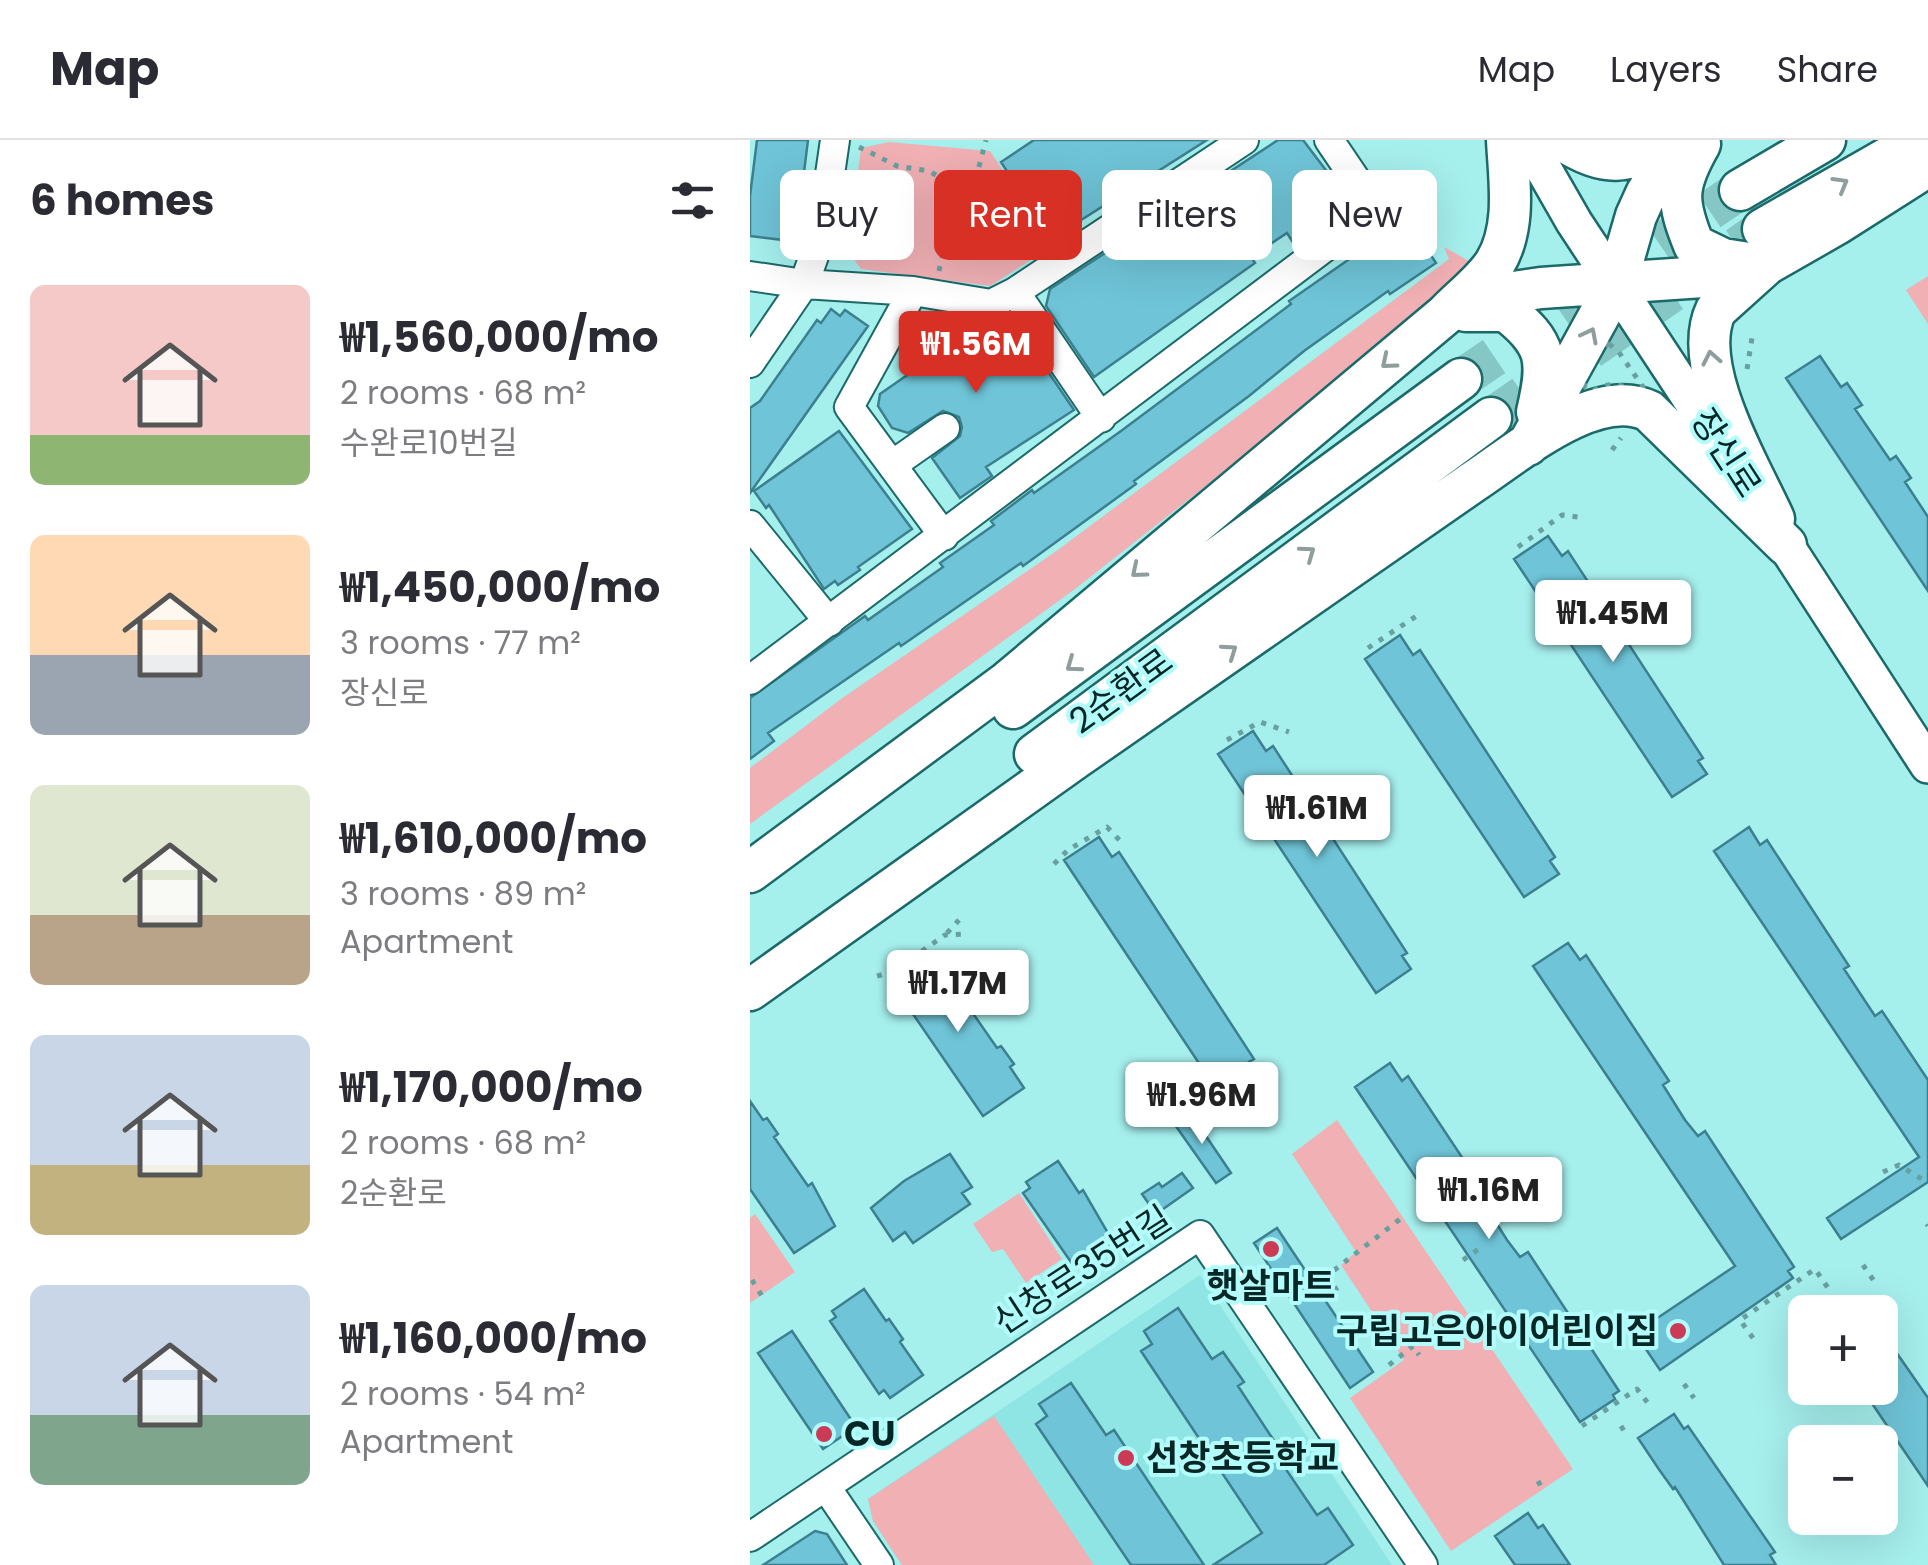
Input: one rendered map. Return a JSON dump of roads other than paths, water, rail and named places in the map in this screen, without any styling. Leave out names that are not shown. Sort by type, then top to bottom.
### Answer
[{"type":"highway","points":[[750,872],[1007,682],[1446,314],[1493,266],[1502,248],[1508,230],[1507,140]]},
{"type":"highway","points":[[1562,140],[1588,156],[1612,162],[1626,161],[1678,140]]},
{"type":"highway","points":[[1528,445],[1616,285],[1646,194],[1657,176],[1699,140]]},
{"type":"highway","points":[[1699,140],[1680,187],[1680,212],[1694,245],[1722,259],[1765,246],[1928,166]]},
{"type":"highway","points":[[1740,190],[1826,140]]},
{"type":"highway","points":[[1446,314],[1500,294],[1541,288],[1732,275],[1765,246],[1919,140]]},
{"type":"highway","points":[[1765,246],[1716,310],[1707,338],[1723,406],[1786,545]]},
{"type":"highway","points":[[1446,314],[1506,311],[1534,335],[1544,352],[1545,371],[1528,445]]},
{"type":"highway","name":"2순환로","points":[[750,902],[1461,379]]},
{"type":"highway","points":[[750,990],[1107,736],[1528,445],[1589,410],[1632,402],[1649,411],[1786,545]]},
{"type":"highway","name":"2순환로","points":[[750,964],[1491,418]]},
{"type":"main road","name":"장신로","points":[[1527,140],[1616,285],[1928,765]]},
{"type":"street","points":[[750,362],[804,284],[821,236],[835,140]]},
{"type":"street","points":[[750,276],[804,284],[924,292],[991,304],[1244,140]]},
{"type":"street","points":[[750,680],[1335,242],[1373,206],[1330,140]]},
{"type":"street","points":[[924,292],[849,407],[944,536]]},
{"type":"street","points":[[1015,292],[1101,418]]},
{"type":"street","points":[[892,465],[945,428]]},
{"type":"street","points":[[750,525],[829,622]]},
{"type":"street","name":"신창로35번길","points":[[750,1536],[1200,1235],[1424,1565]]},
{"type":"street","points":[[826,1486],[879,1565]]},
{"type":"tunnel","points":[[1461,379],[1740,190]]},
{"type":"tunnel","points":[[1491,418],[1763,229]]},
{"type":"place","name":"햇살마트","points":[[1271,1249]]},
{"type":"place","name":"구립고은아이어린이집","points":[[1678,1331]]},
{"type":"place","name":"CU","points":[[824,1434]]},
{"type":"place","name":"선창초등학교","points":[[1126,1458]]}]
